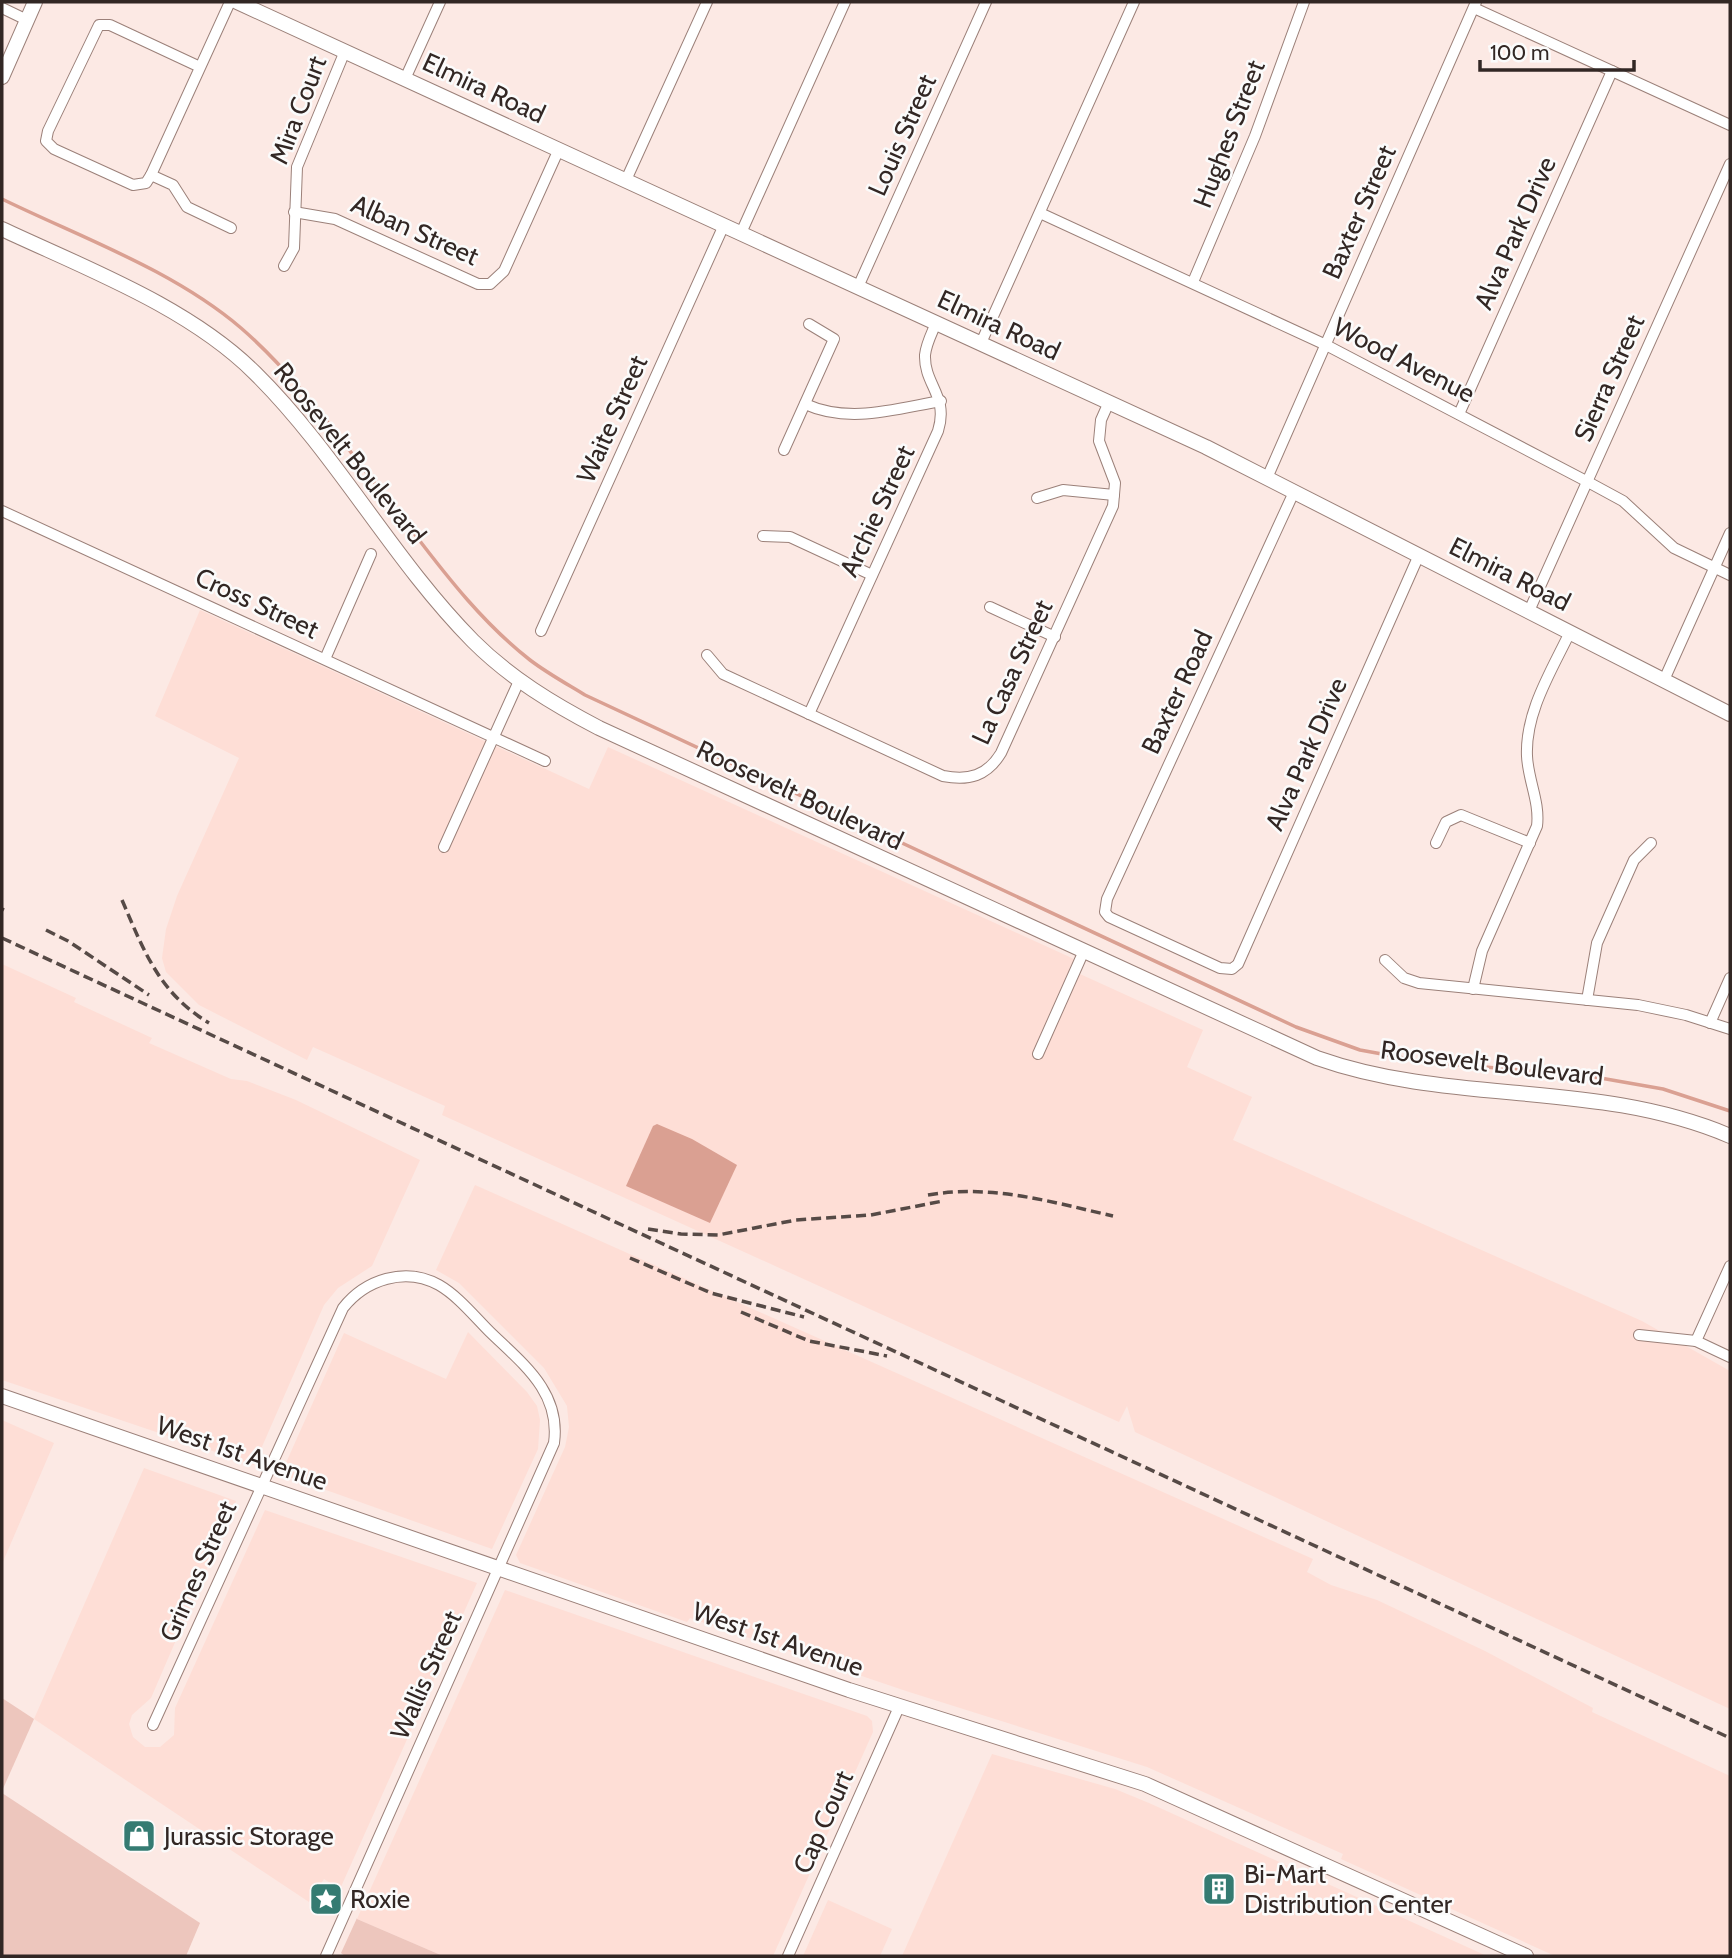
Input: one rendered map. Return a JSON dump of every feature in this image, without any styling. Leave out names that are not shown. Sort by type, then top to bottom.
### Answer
[{"type":"street","points":[[2,76],[35,2]]},
{"type":"street","points":[[200,67],[110,25],[101,24],[94,32],[48,131],[46,141],[54,149],[133,185],[144,184],[151,175],[230,2]]},
{"type":"street","name":"Elmira Road","points":[[237,2],[1109,402],[1267,478],[1730,714]]},
{"type":"street","points":[[405,79],[440,2]]},
{"type":"street","points":[[626,180],[707,2]]},
{"type":"street","points":[[741,233],[845,2]]},
{"type":"street","name":"Louis Street","points":[[858,287],[986,2]]},
{"type":"street","points":[[981,343],[1134,2]]},
{"type":"street","name":"Hughes Street","points":[[1194,282],[1255,136],[1304,2]]},
{"type":"street","points":[[1475,5],[1730,125]]},
{"type":"street","name":"Baxter Street","points":[[1267,478],[1475,5]]},
{"type":"street","points":[[2,8],[27,20]]},
{"type":"street","name":"Mira Court","points":[[284,266],[295,248],[294,212],[298,162],[345,51]]},
{"type":"street","name":"Alva Park Drive","points":[[1458,414],[1612,71]]},
{"type":"street","name":"Alban Street","points":[[294,212],[335,219],[478,284],[491,284],[504,271],[559,149]]},
{"type":"street","name":"Sierra Street","points":[[1529,611],[1730,164]]},
{"type":"street","points":[[151,175],[173,185],[187,207],[231,228]]},
{"type":"street","name":"Wood Avenue","points":[[1040,213],[1326,345],[1588,482],[1623,501],[1674,548],[1730,575]]},
{"type":"street","name":"Waite Street","points":[[541,631],[724,225]]},
{"type":"street","name":"Roosevelt Boulevard","points":[[2,229],[194,325],[254,372],[286,407],[440,605],[474,642],[519,681],[599,729],[1290,1048],[1381,1078],[1629,1104],[1675,1115],[1730,1136]]},
{"type":"street","points":[[805,404],[825,413],[867,414],[941,401],[926,368],[925,355],[936,323]]},
{"type":"street","points":[[784,450],[834,339],[809,324]]},
{"type":"street","name":"Archie Street","points":[[809,714],[938,432],[943,410],[941,401]]},
{"type":"street","name":"La Casa Street","points":[[707,655],[723,674],[943,776],[971,778],[994,765],[1109,517],[1114,495],[1112,472],[1099,441],[1101,420],[1109,402]]},
{"type":"street","points":[[1037,498],[1063,490],[1114,495]]},
{"type":"street","name":"Baxter Road","points":[[1231,969],[1220,968],[1109,917],[1105,912],[1107,899],[1294,492]]},
{"type":"street","name":"Cross Street","points":[[2,511],[545,761]]},
{"type":"street","points":[[1664,680],[1730,533]]},
{"type":"street","points":[[763,536],[790,537],[873,575]]},
{"type":"street","points":[[325,659],[371,554]]},
{"type":"street","name":"Alva Park Drive","points":[[1231,969],[1241,959],[1419,555]]},
{"type":"street","points":[[989,607],[1055,637]]},
{"type":"street","points":[[1473,989],[1482,951],[1530,843],[1539,813],[1528,774],[1529,728],[1536,705],[1570,632]]},
{"type":"street","points":[[444,847],[519,681]]},
{"type":"street","points":[[1436,843],[1446,822],[1461,815],[1530,843]]},
{"type":"street","points":[[1587,1000],[1597,943],[1634,860],[1651,843]]},
{"type":"street","points":[[1038,1054],[1083,953]]},
{"type":"street","points":[[1385,960],[1404,978],[1419,983],[1663,1010],[1730,1029]]},
{"type":"street","points":[[1710,1023],[1730,978]]},
{"type":"street","points":[[1696,1341],[1730,1266]]},
{"type":"street","name":"Grimes Street","points":[[153,1725],[343,1308],[355,1293],[370,1283],[392,1277],[416,1278],[437,1284],[455,1297],[530,1371],[542,1385],[553,1410]]},
{"type":"street","points":[[1640,1335],[1696,1341],[1730,1357]]},
{"type":"street","name":"West 1st Avenue","points":[[2,1395],[899,1707],[1096,1766],[1145,1784],[1526,1956]]},
{"type":"street","name":"Wallis Street","points":[[326,1956],[549,1460],[556,1427],[553,1410]]},
{"type":"street","name":"Cap Court","points":[[788,1956],[899,1707]]},
{"type":"shaded area","points":[[200,610],[589,789],[608,747],[1074,959],[1069,969],[1203,1030],[1187,1067],[1252,1097],[1233,1140],[1642,1321],[1730,1371],[1730,1709],[1135,1432],[1127,1406],[1119,1422],[442,1115],[445,1106],[313,1047],[307,1060],[199,1005],[166,972],[162,958],[166,929],[177,896],[239,758],[155,716]]},
{"type":"shaded area","points":[[2,964],[76,998],[74,1002],[152,1038],[149,1043],[231,1079],[247,1081],[296,1100],[420,1160],[372,1266],[338,1288],[324,1305],[254,1465],[2,1380]]},
{"type":"shaded area","points":[[657,1124],[692,1139],[737,1165],[710,1223],[626,1186],[653,1126]]},
{"type":"shaded area","points":[[475,1185],[1313,1559],[1307,1572],[1331,1585],[1377,1600],[1485,1651],[1593,1708],[1592,1712],[1730,1776],[1730,1956],[1555,1956],[1341,1859],[1343,1854],[1147,1767],[906,1691],[690,1618],[687,1622],[520,1563],[516,1555],[565,1447],[569,1427],[567,1406],[544,1368],[459,1283],[436,1270]]},
{"type":"shaded area","points":[[468,1332],[527,1392],[537,1406],[540,1420],[538,1449],[492,1549],[281,1474],[344,1333],[446,1379]]},
{"type":"shaded area","points":[[2,1420],[54,1443],[2,1564]]},
{"type":"shaded area","points":[[144,1468],[236,1501],[151,1698],[132,1715],[129,1724],[133,1737],[145,1747],[160,1747],[174,1735],[175,1708],[265,1510],[477,1583],[340,1889],[324,1879],[309,1902],[34,1719]]},
{"type":"shaded area","points":[[505,1590],[867,1716],[872,1721],[873,1732],[773,1956],[443,1956],[357,1919]]},
{"type":"shaded area","points":[[2,1698],[34,1719],[2,1791]]},
{"type":"shaded area","points":[[992,1754],[1115,1789],[1487,1956],[902,1956]]},
{"type":"shaded area","points":[[2,1793],[200,1923],[186,1956],[2,1956]]},
{"type":"shaded area","points":[[828,1900],[892,1929],[880,1956],[803,1956]]},
{"type":"shaded area","points":[[357,1918],[443,1956],[345,1956],[341,1953]]},
{"type":"waterway","points":[[2,199],[157,272],[214,307],[279,364],[377,486]]},
{"type":"waterway","points":[[413,532],[453,583],[497,631],[537,665],[585,695],[1296,1027],[1360,1050],[1426,1062],[1589,1076],[1663,1089],[1730,1111]]},
{"type":"railway","points":[[122,900],[146,953],[165,984],[177,998],[209,1023]]},
{"type":"railway","points":[[46,930],[68,941],[149,995]]},
{"type":"railway","points":[[2,938],[1730,1738]]},
{"type":"railway","points":[[928,1195],[952,1192],[999,1193],[1113,1216]]},
{"type":"railway","points":[[648,1229],[681,1234],[718,1235],[796,1220],[871,1215],[943,1201]]},
{"type":"railway","points":[[630,1258],[711,1293],[804,1317]]},
{"type":"railway","points":[[741,1312],[809,1341],[887,1356]]},
{"type":"place","name":"Jurassic Storage","points":[[139,1836]]},
{"type":"place","name":"Bi-Mart Distribution Center","points":[[1219,1889]]},
{"type":"place","name":"Roxie","points":[[326,1899]]}]
